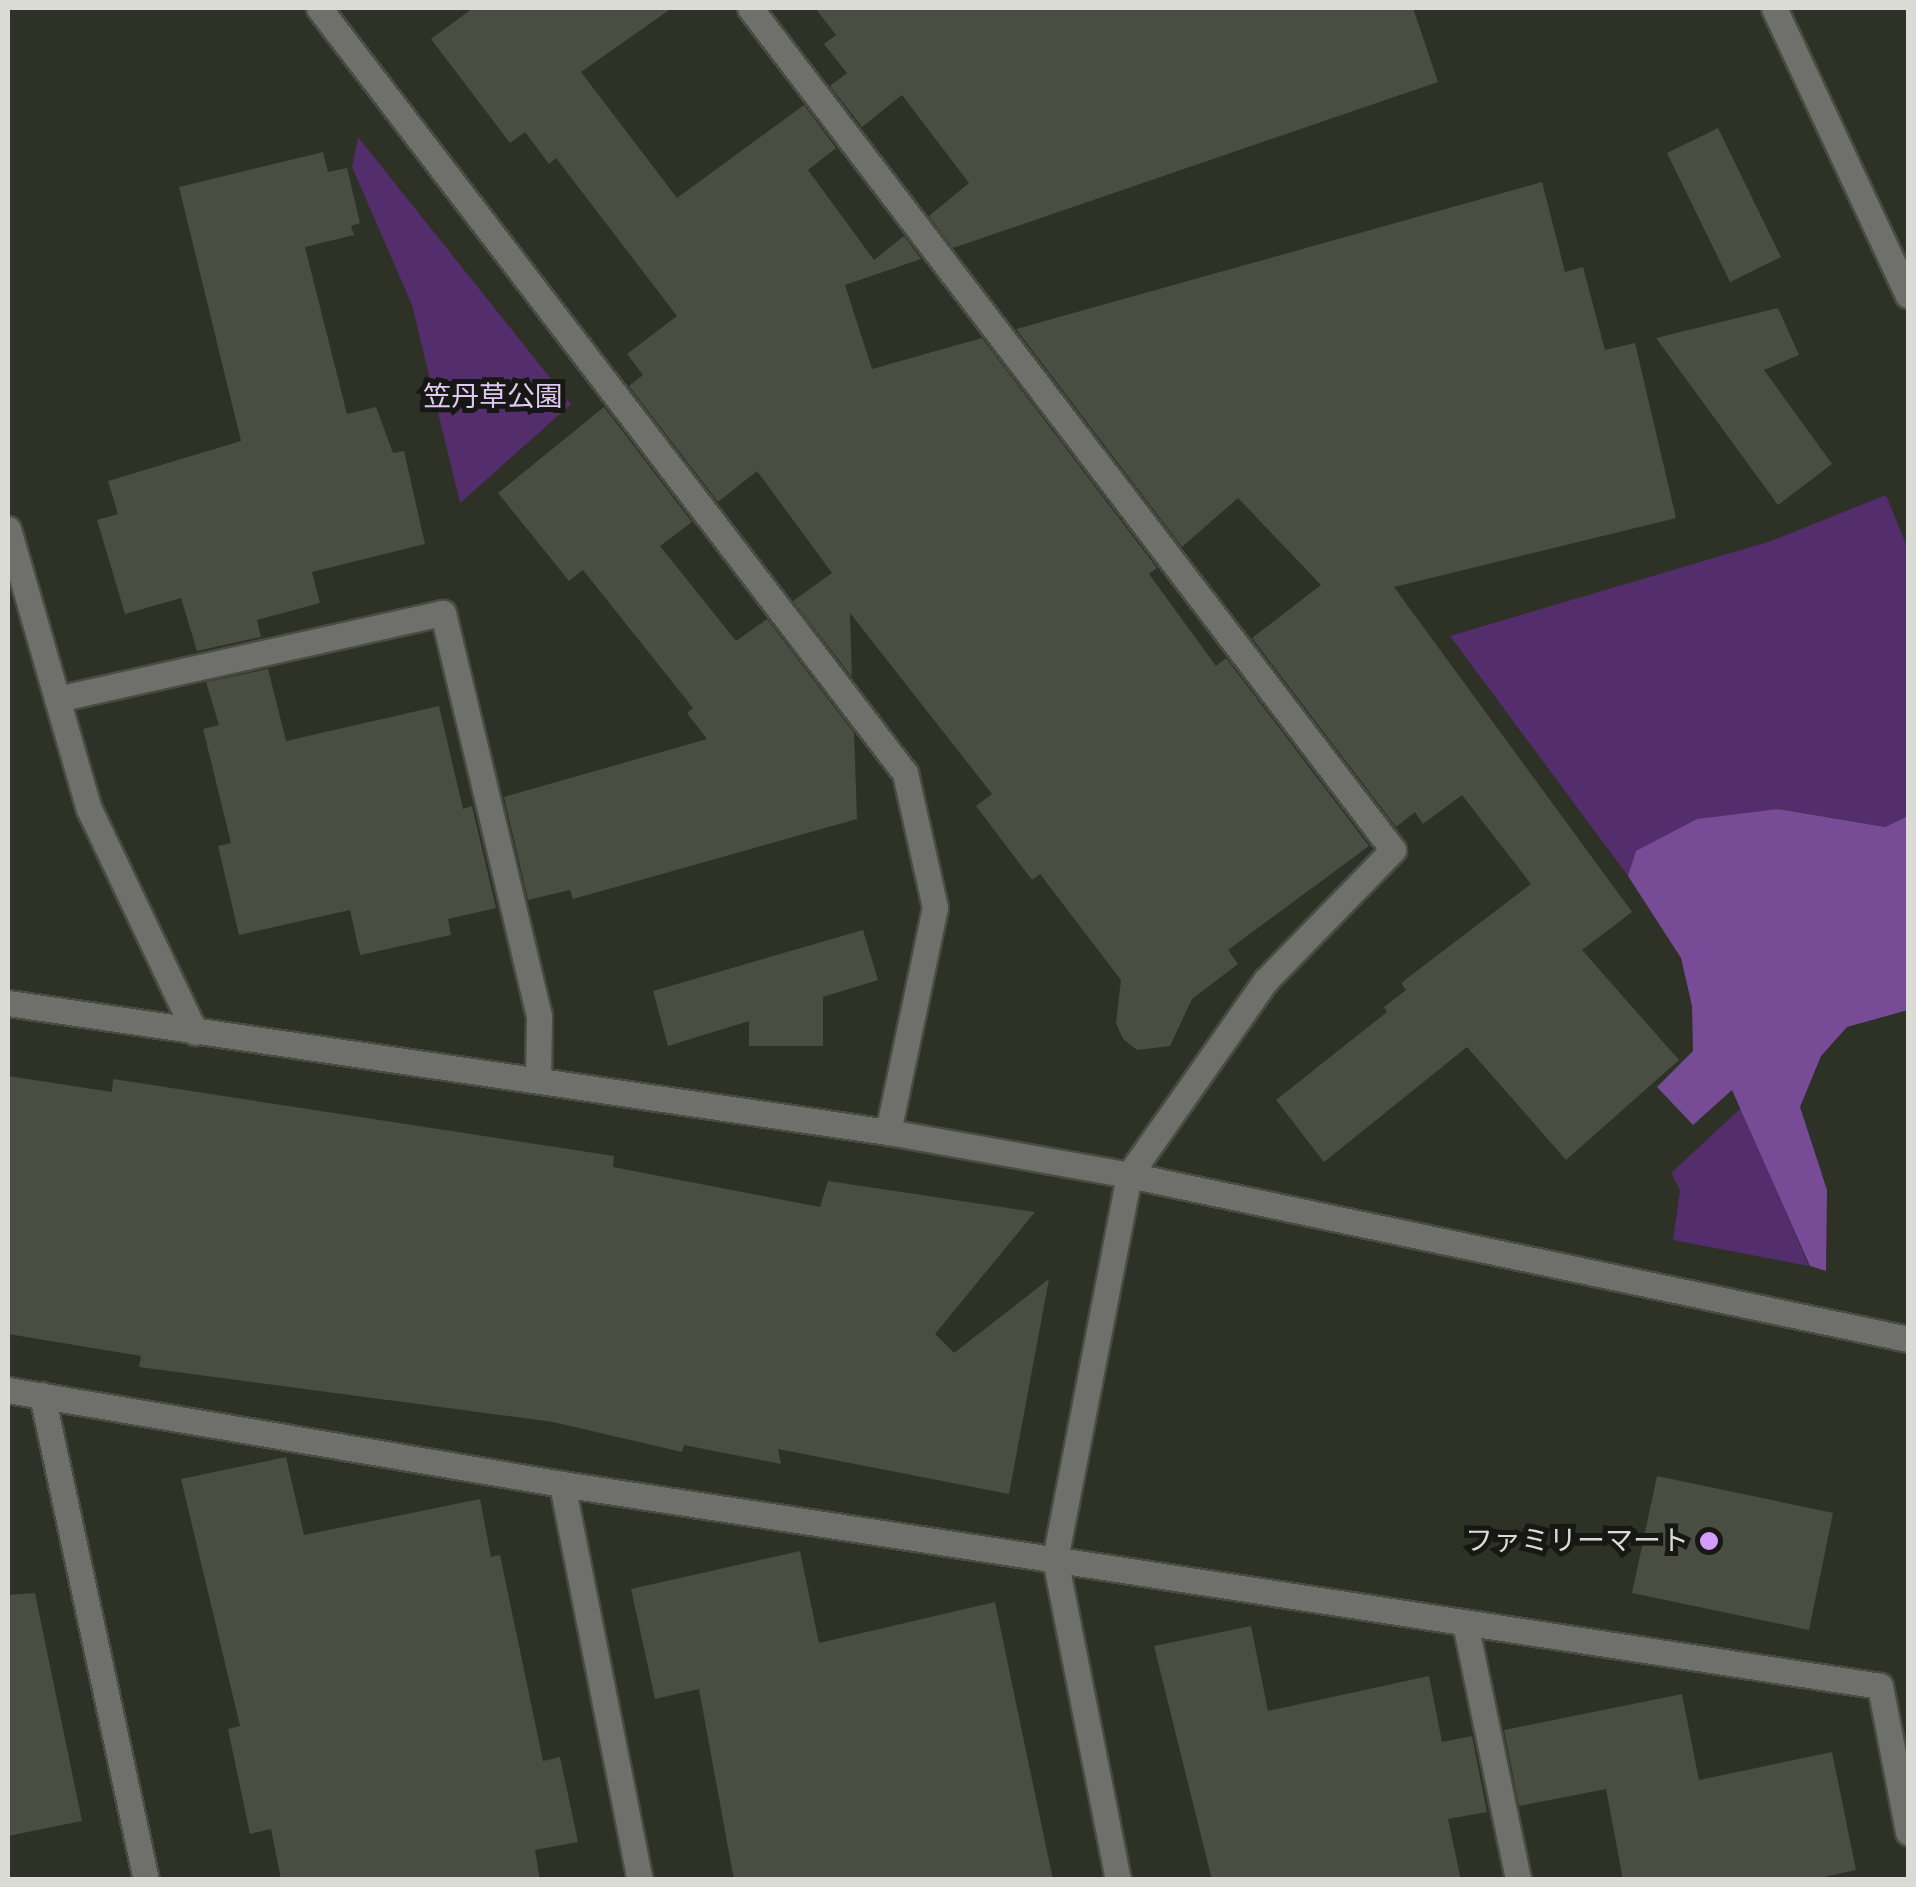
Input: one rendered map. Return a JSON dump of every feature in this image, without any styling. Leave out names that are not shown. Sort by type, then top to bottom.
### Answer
[{"type":"street","points":[[318,8],[905,773],[935,907],[888,1132]]},
{"type":"street","points":[[750,8],[1393,850],[1266,980],[1129,1175],[1054,1559],[1118,1880]]},
{"type":"street","points":[[1774,8],[1908,295]]},
{"type":"street","points":[[8,529],[89,809],[196,1032]]},
{"type":"street","points":[[57,699],[442,613],[539,1016],[538,1078]]},
{"type":"street","points":[[8,1003],[888,1132],[1129,1175],[1908,1338]]},
{"type":"street","points":[[8,1390],[562,1484],[1880,1686],[1908,1832]]},
{"type":"street","points":[[42,1395],[146,1880]]},
{"type":"street","points":[[562,1484],[640,1880]]},
{"type":"street","points":[[1465,1622],[1518,1880]]},
{"type":"green space","name":"笠丹草公園","points":[[358,137],[571,404],[460,503],[412,305],[352,167]]},
{"type":"green space","points":[[1886,495],[1908,549],[1908,816],[1885,827],[1778,809],[1637,851],[1628,876],[1450,636],[1771,541]]},
{"type":"green space","points":[[1741,1108],[1809,1266],[1673,1240],[1680,1190],[1671,1173]]},
{"type":"shaded area","points":[[1778,809],[1885,827],[1908,816],[1908,1010],[1847,1027],[1821,1056],[1800,1107],[1827,1190],[1826,1271],[1810,1266],[1732,1090],[1693,1125],[1657,1087],[1693,1051],[1692,1006],[1681,958],[1628,876],[1636,851],[1697,819]]},
{"type":"building","points":[[473,8],[672,8],[581,72],[677,198],[804,105],[836,148],[808,170],[874,260],[904,236],[921,259],[845,285],[872,369],[982,338],[1157,568],[1149,574],[1216,666],[1226,658],[1369,846],[1228,950],[1238,964],[1192,999],[1170,1046],[1137,1050],[1123,1039],[1116,1023],[1121,980],[1040,874],[1032,880],[976,806],[992,794],[850,613],[852,677],[793,601],[832,573],[757,471],[718,502],[629,386],[643,375],[627,354],[677,316],[556,158],[549,164],[525,132],[510,143],[431,39]]},
{"type":"building","points":[[815,8],[1413,8],[1438,82],[953,248],[929,216],[969,183],[902,95],[862,127],[830,86],[847,73],[824,44],[836,35]]},
{"type":"building","points":[[1718,128],[1781,257],[1730,282],[1667,153]]},
{"type":"building","points":[[323,152],[328,172],[347,168],[360,223],[351,226],[354,235],[305,247],[347,414],[376,407],[393,453],[404,451],[425,544],[312,572],[320,603],[257,620],[261,637],[197,651],[181,598],[125,614],[97,520],[118,514],[108,481],[241,441],[179,187]]},
{"type":"building","points":[[1542,182],[1565,272],[1583,267],[1605,350],[1635,343],[1676,518],[1394,587],[1632,912],[1582,950],[1679,1060],[1566,1160],[1467,1047],[1324,1162],[1276,1100],[1387,1012],[1384,1007],[1406,990],[1401,983],[1531,884],[1462,795],[1423,824],[1415,812],[1396,827],[1252,638],[1321,585],[1238,498],[1182,547],[1016,329]]},
{"type":"building","points":[[1778,308],[1799,355],[1764,370],[1832,464],[1778,505],[1656,338]]},
{"type":"building","points":[[604,407],[692,522],[660,546],[736,641],[767,619],[854,733],[857,819],[573,899],[570,890],[528,900],[504,797],[707,739],[687,713],[693,708],[583,570],[569,581],[498,493]]},
{"type":"building","points":[[268,669],[286,741],[439,706],[463,809],[472,806],[496,908],[448,919],[451,935],[360,955],[350,910],[239,935],[218,846],[231,843],[203,729],[219,725],[206,682]]},
{"type":"building","points":[[863,930],[878,980],[823,997],[823,1046],[749,1046],[749,1021],[668,1046],[653,991]]},
{"type":"building","points":[[8,1076],[112,1092],[113,1079],[614,1156],[613,1167],[820,1207],[828,1181],[1035,1212],[935,1334],[954,1353],[1049,1279],[1009,1494],[778,1449],[781,1464],[684,1445],[682,1452],[553,1422],[139,1367],[141,1356],[8,1334]]},
{"type":"building","points":[[286,1457],[304,1535],[480,1499],[491,1557],[500,1555],[543,1761],[560,1757],[578,1842],[535,1850],[540,1880],[281,1880],[271,1829],[250,1834],[228,1729],[240,1726],[181,1479]]},
{"type":"building","points":[[1657,1476],[1833,1513],[1809,1630],[1632,1593]]},
{"type":"building","points":[[800,1551],[819,1643],[995,1602],[1053,1880],[734,1880],[699,1689],[655,1699],[631,1589]]},
{"type":"building","points":[[35,1593],[82,1821],[8,1836],[8,1595]]},
{"type":"building","points":[[1251,1626],[1268,1711],[1429,1676],[1442,1742],[1472,1736],[1487,1812],[1448,1819],[1461,1880],[1212,1880],[1154,1646]]},
{"type":"building","points":[[1682,1694],[1699,1780],[1832,1752],[1856,1870],[1811,1880],[1623,1880],[1606,1789],[1519,1806],[1504,1730]]},
{"type":"place","name":"ファミリーマート","points":[[1709,1541]]}]
